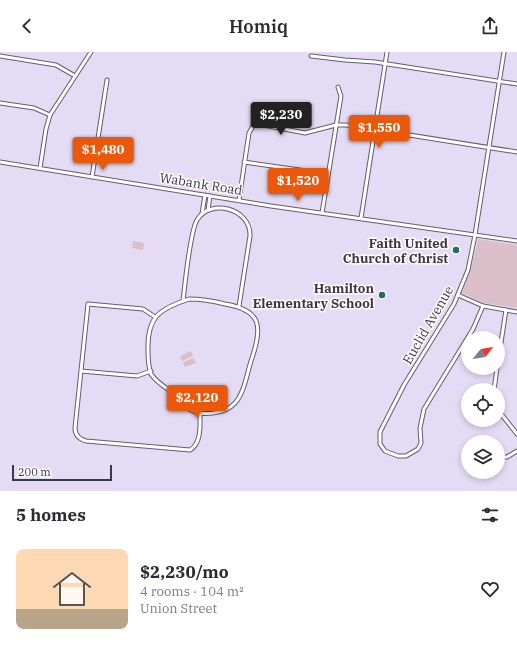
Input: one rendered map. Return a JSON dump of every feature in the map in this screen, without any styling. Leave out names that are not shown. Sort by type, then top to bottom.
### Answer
[{"type":"street","points":[[40,168],[46,129],[50,115],[91,52]]},
{"type":"street","points":[[361,218],[387,52]]},
{"type":"street","name":"Euclid Avenue","points":[[483,306],[473,329],[425,408],[420,428],[421,443],[418,449],[406,456],[398,456],[385,451],[380,444],[380,432],[404,384],[449,312],[468,270],[475,235],[504,52]]},
{"type":"street","points":[[0,56],[56,65],[75,76]]},
{"type":"street","points":[[311,56],[385,63],[517,84]]},
{"type":"street","points":[[92,177],[107,80]]},
{"type":"street","points":[[322,213],[341,96],[338,87]]},
{"type":"street","points":[[0,102],[34,108],[50,115]]},
{"type":"street","points":[[239,200],[249,133],[256,125],[305,133],[336,125],[517,152]]},
{"type":"street","name":"Wabank Road","points":[[0,162],[210,196],[517,241]]},
{"type":"street","points":[[244,162],[328,174]]},
{"type":"street","points":[[202,214],[205,195]]},
{"type":"street","points":[[208,210],[210,196]]},
{"type":"street","points":[[183,301],[196,222],[202,214],[208,210],[217,208],[237,212],[243,216],[249,227],[250,236],[239,306]]},
{"type":"street","points":[[458,295],[483,306],[517,312]]},
{"type":"street","points":[[189,299],[239,306],[252,315],[256,322],[258,334],[240,396],[235,403],[224,411],[215,413],[200,412],[190,409],[155,379],[150,371],[148,334],[150,324],[155,317],[189,299]]},
{"type":"street","points":[[155,317],[143,309],[88,304],[75,428],[76,434],[83,440],[190,450],[195,446],[198,440],[200,412]]},
{"type":"street","points":[[503,331],[506,310]]},
{"type":"street","points":[[81,371],[135,376],[150,371]]},
{"type":"street","points":[[505,419],[517,434]]},
{"type":"street","points":[[505,457],[517,451]]},
{"type":"shaded area","points":[[478,239],[517,245],[517,308],[484,303],[462,293],[471,269]]},
{"type":"shaded area","points":[[133,241],[144,243],[143,250],[132,248]]},
{"type":"shaded area","points":[[191,351],[193,356],[182,361],[180,356]]},
{"type":"shaded area","points":[[194,358],[196,363],[185,367],[183,362]]},
{"type":"place","name":"Faith United Church of Christ","points":[[456,250]]},
{"type":"place","name":"Hamilton Elementary School","points":[[382,295]]}]
